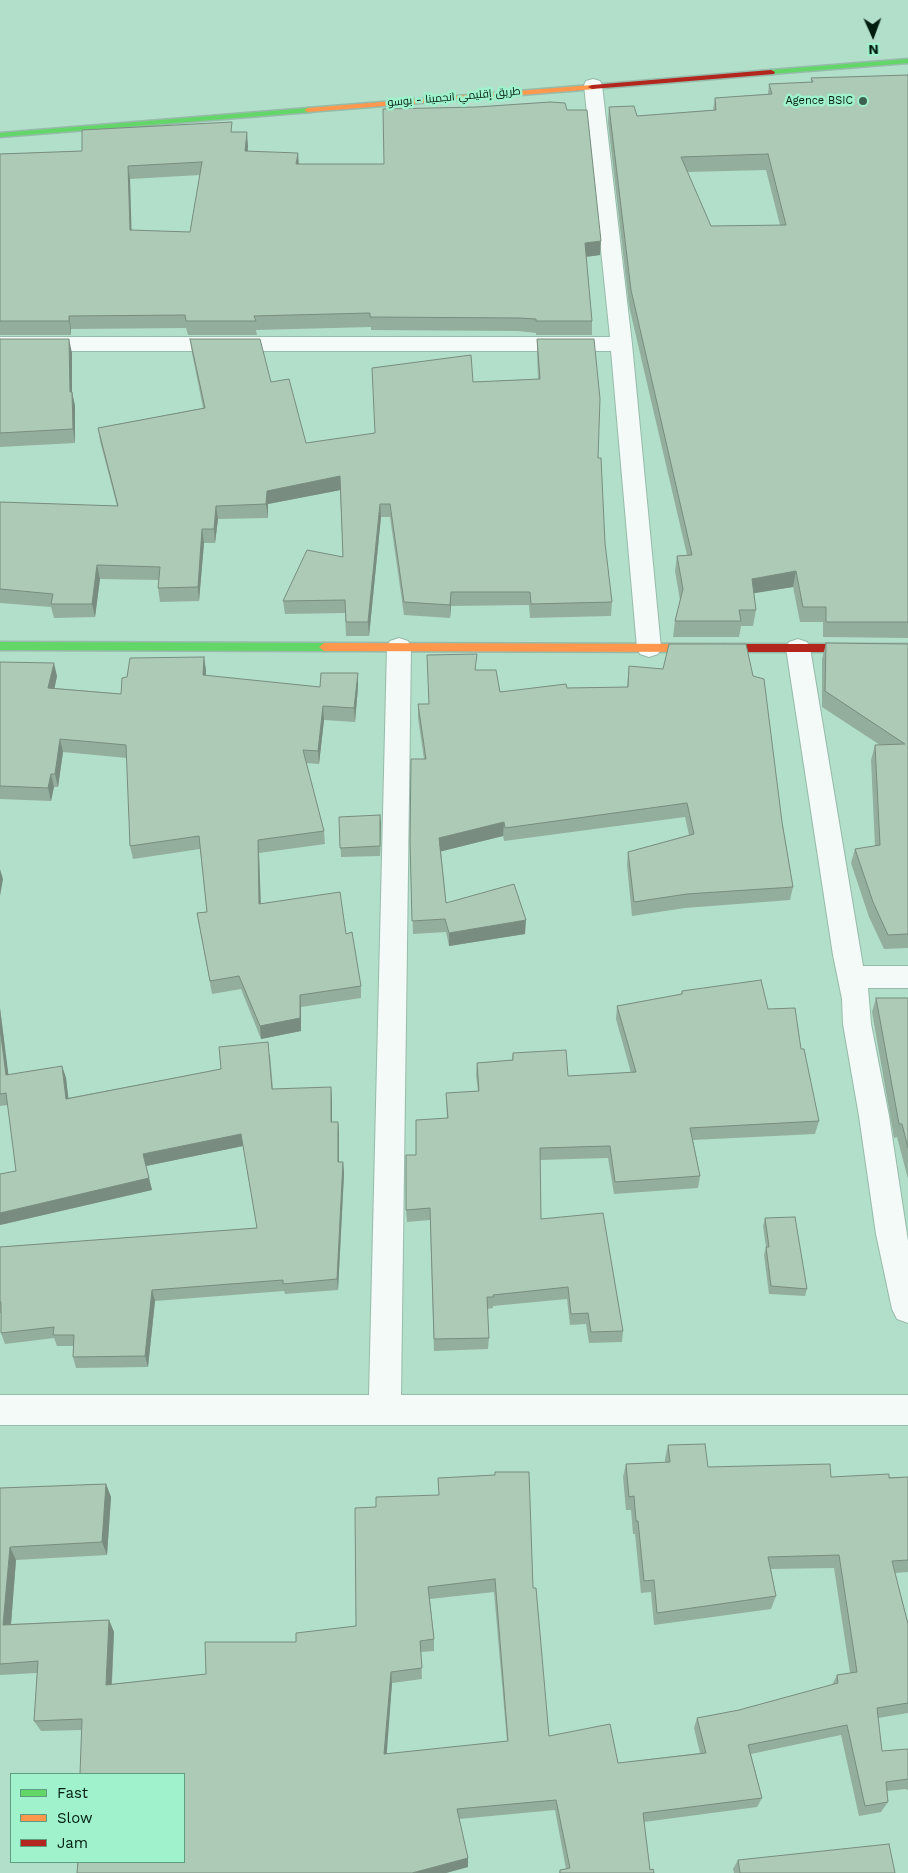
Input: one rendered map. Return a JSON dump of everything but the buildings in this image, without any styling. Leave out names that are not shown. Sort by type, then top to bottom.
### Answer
[{"type":"main road","name":"طريق إقليمي انجمينا - بوسو","points":[[0,135],[908,61]]},
{"type":"main road","points":[[0,646],[908,648]]},
{"type":"street","points":[[593,86],[621,344],[649,648]]},
{"type":"street","points":[[0,344],[621,344]]},
{"type":"street","points":[[385,1411],[399,647]]},
{"type":"street","points":[[798,648],[810,732],[856,999],[857,1024],[874,1116],[890,1234],[908,1309]]},
{"type":"street","points":[[852,977],[908,977]]},
{"type":"street","points":[[0,1410],[908,1410]]},
{"type":"traffic: fast","points":[[771,72],[908,61]]},
{"type":"traffic: fast","points":[[0,135],[308,110]]},
{"type":"traffic: fast","points":[[0,646],[324,647]]},
{"type":"traffic: slow","points":[[308,110],[592,87]]},
{"type":"traffic: slow","points":[[324,647],[724,648]]},
{"type":"traffic: jam","points":[[592,87],[771,72]]},
{"type":"traffic: jam","points":[[724,648],[908,648]]},
{"type":"place","name":"Agence BSIC","points":[[863,101]]}]
